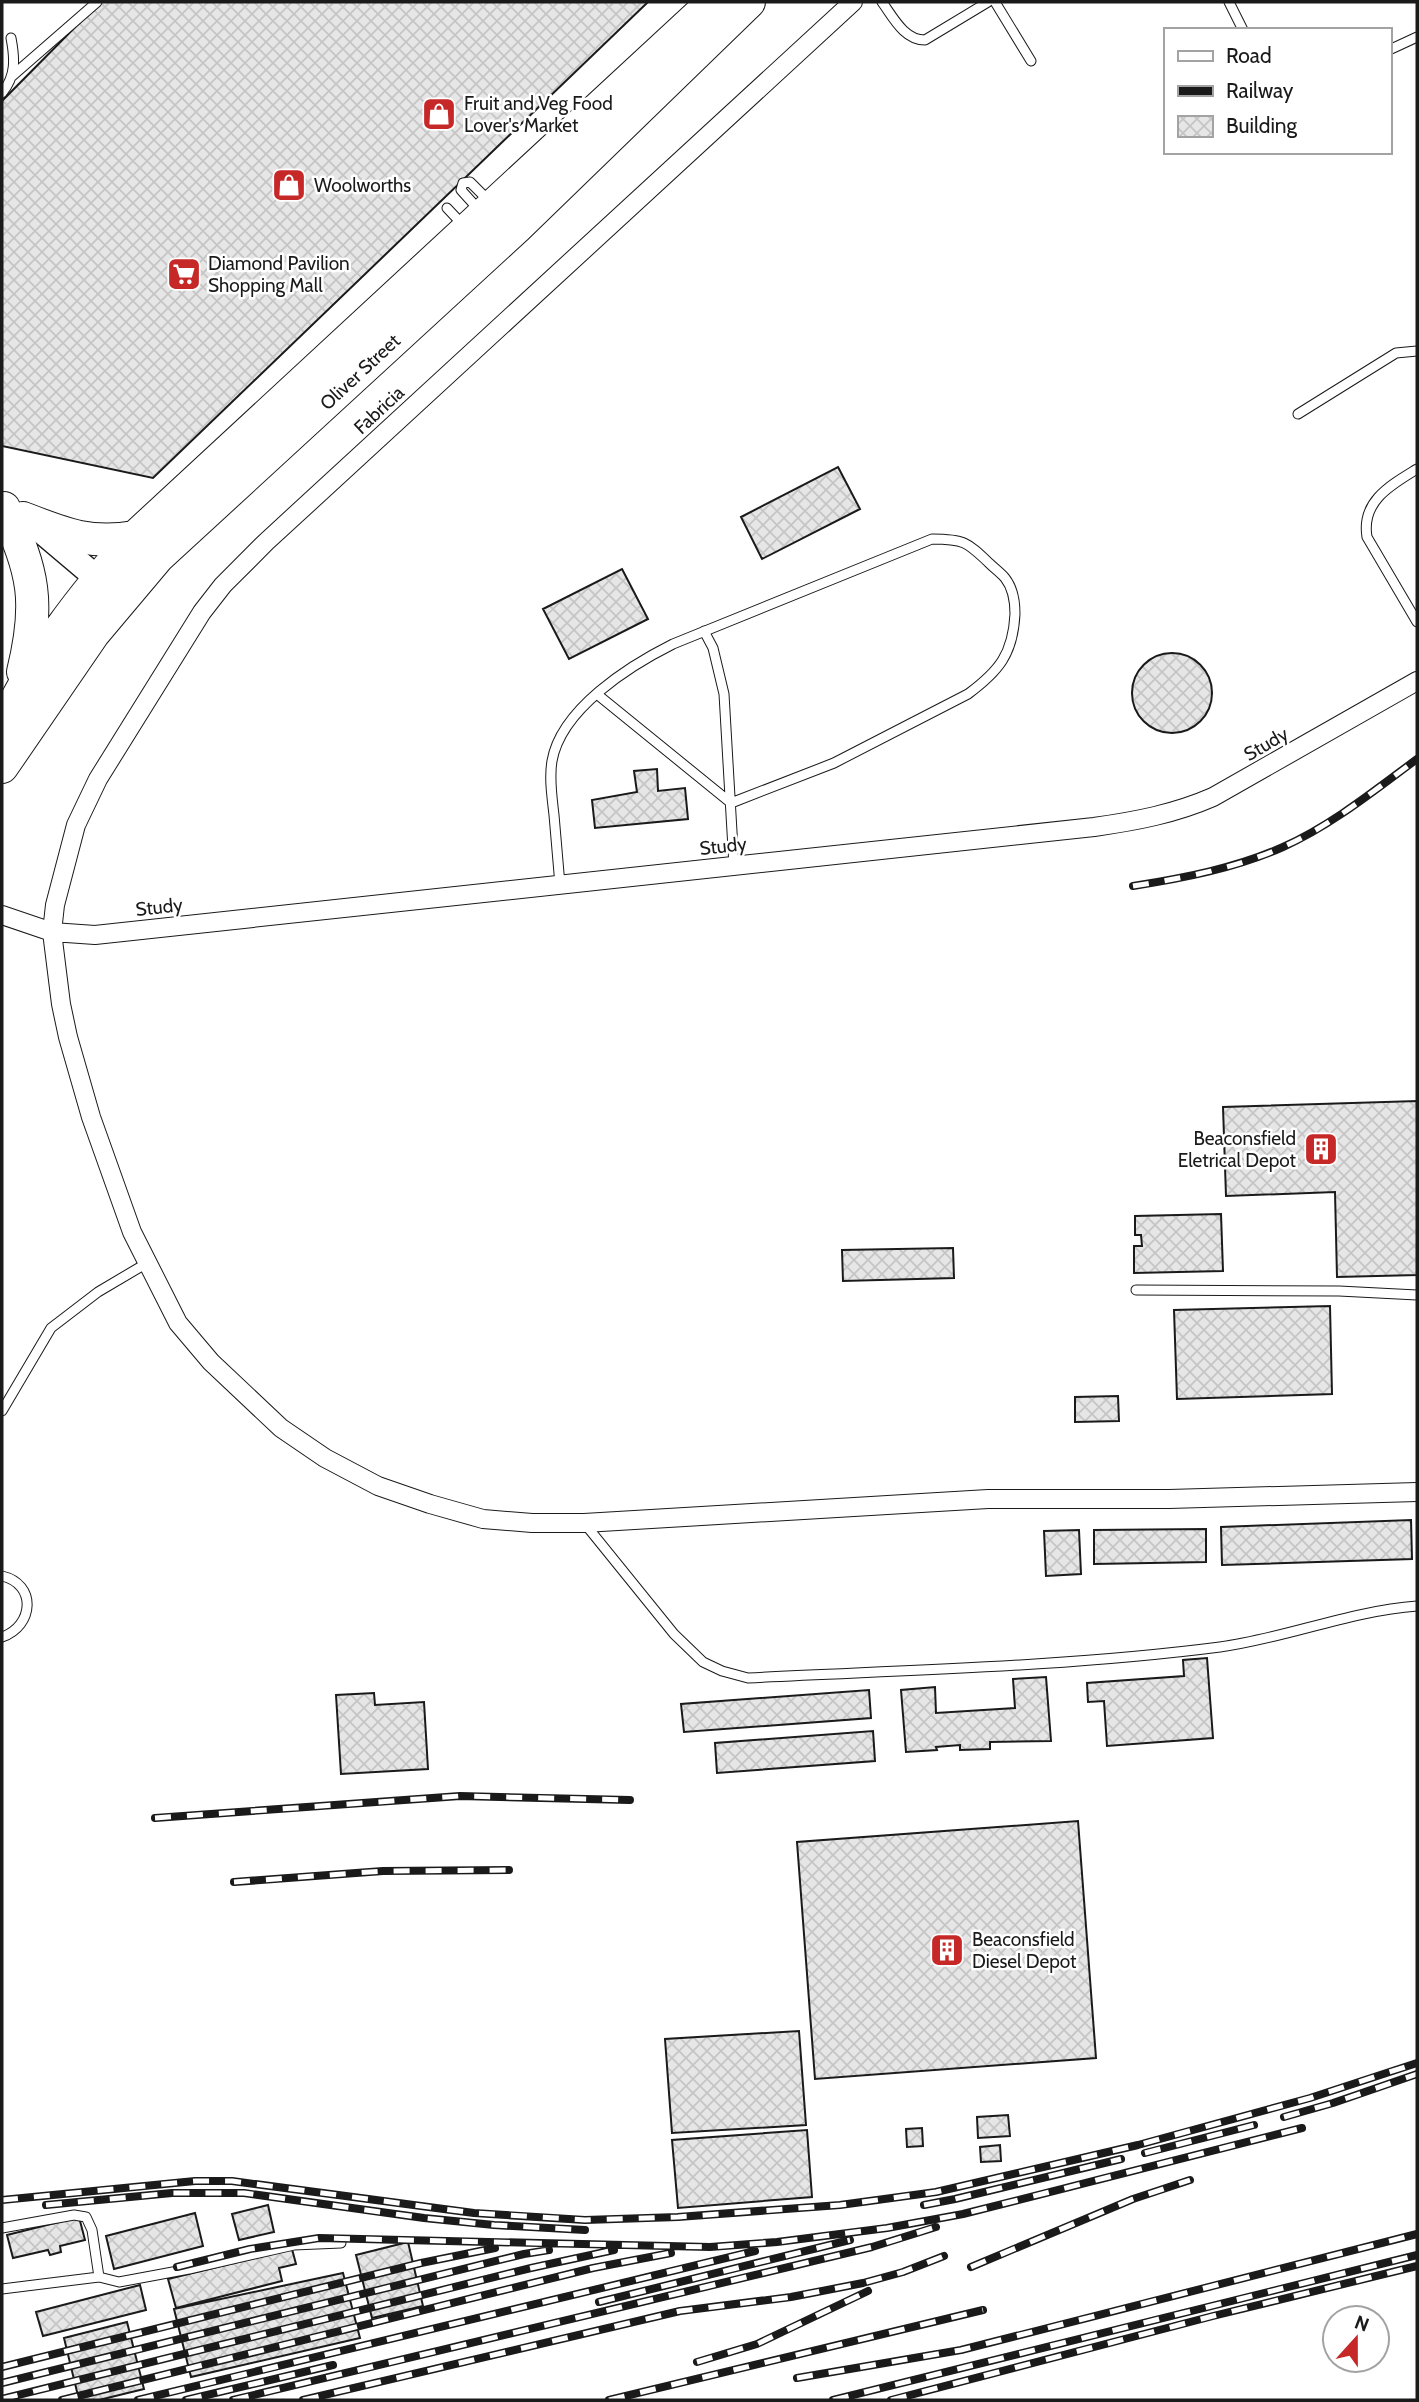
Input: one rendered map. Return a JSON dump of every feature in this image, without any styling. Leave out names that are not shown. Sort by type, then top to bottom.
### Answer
[{"type":"highway","name":"Oliver Street","points":[[2,767],[61,679],[122,598],[158,557],[713,2]]},
{"type":"highway","name":"Oliver Street","points":[[2,729],[18,694],[58,632],[98,578],[135,537],[749,2]]},
{"type":"highway","points":[[10,511],[58,531],[94,540],[135,537]]},
{"type":"highway","points":[[10,511],[33,592],[30,641],[18,694]]},
{"type":"street","name":"Fabricia","points":[[853,2],[276,533],[223,585],[202,612],[90,793],[70,846],[55,905],[52,932],[61,1004],[79,1077],[120,1203],[178,1324],[211,1362],[281,1428],[325,1458],[378,1486],[483,1518],[533,1523],[584,1523],[988,1499],[1169,1499],[1417,1492]]},
{"type":"street","points":[[10,511],[122,598]]},
{"type":"street","name":"Study","points":[[2,915],[52,932],[95,935],[1143,820],[1184,810],[1250,778],[1417,681]]},
{"type":"lane","points":[[11,77],[97,2]]},
{"type":"lane","points":[[881,2],[909,36],[917,40],[925,40],[988,2]]},
{"type":"lane","points":[[995,2],[1031,61]]},
{"type":"lane","points":[[1229,2],[1242,28]]},
{"type":"lane","points":[[1391,49],[1417,37]]},
{"type":"lane","points":[[2,93],[15,63],[11,38]]},
{"type":"lane","points":[[1298,414],[1396,353],[1417,351]]},
{"type":"lane","points":[[1417,469],[1385,489],[1375,500],[1365,527],[1367,537],[1417,622]]},
{"type":"lane","points":[[560,885],[551,783],[552,761],[559,737],[576,715],[598,695],[650,656],[704,631],[932,539],[954,539],[972,547],[1006,579],[1015,600],[1014,636],[1004,659],[987,680],[968,694],[834,763],[731,803]]},
{"type":"lane","points":[[704,631],[713,648],[721,675],[734,866]]},
{"type":"lane","points":[[598,695],[731,803]]},
{"type":"lane","points":[[2,1411],[54,1324],[109,1284],[147,1263]]},
{"type":"lane","points":[[1136,1290],[1339,1291],[1417,1295]]},
{"type":"lane","points":[[584,1523],[674,1634],[703,1662],[722,1671],[748,1678],[1096,1659],[1223,1647],[1387,1608],[1417,1606]]},
{"type":"lane","points":[[2,1576],[23,1590],[27,1609],[19,1628],[2,1637]]},
{"type":"lane","points":[[2,2228],[74,2215],[86,2217],[92,2230],[99,2277]]},
{"type":"lane","points":[[2,2289],[99,2277],[119,2282],[294,2245],[341,2243]]},
{"type":"building","name":"Diamond Pavilion Shopping Mall","points":[[100,2],[648,2],[153,478],[2,446],[2,101]]},
{"type":"building","points":[[838,467],[860,509],[762,559],[741,517]]},
{"type":"building","points":[[622,569],[648,619],[569,659],[543,609]]},
{"type":"building","points":[[1164,653],[1180,653],[1201,664],[1212,685],[1212,701],[1201,722],[1180,733],[1164,733],[1150,727],[1138,715],[1132,701],[1132,685],[1138,671],[1150,659]]},
{"type":"building","points":[[657,769],[658,791],[685,788],[688,819],[595,828],[592,800],[637,792],[634,771]]},
{"type":"building","name":"Beaconsfield Eletrical Depot","points":[[1417,1101],[1417,1275],[1337,1277],[1335,1192],[1226,1196],[1223,1107]]},
{"type":"building","points":[[1221,1214],[1223,1271],[1134,1273],[1134,1246],[1142,1246],[1141,1235],[1135,1235],[1135,1216]]},
{"type":"building","points":[[953,1248],[954,1278],[843,1281],[842,1250]]},
{"type":"building","points":[[1330,1306],[1332,1394],[1177,1399],[1174,1310]]},
{"type":"building","points":[[1118,1396],[1119,1421],[1075,1422],[1075,1397]]},
{"type":"building","points":[[1411,1520],[1412,1559],[1222,1565],[1221,1527]]},
{"type":"building","points":[[1206,1529],[1206,1562],[1094,1564],[1094,1530]]},
{"type":"building","points":[[1079,1530],[1081,1574],[1046,1576],[1044,1531]]},
{"type":"building","points":[[1207,1658],[1213,1738],[1107,1746],[1104,1701],[1088,1702],[1087,1683],[1184,1676],[1183,1660]]},
{"type":"building","points":[[1046,1677],[1051,1741],[990,1742],[990,1749],[960,1750],[960,1745],[906,1752],[901,1690],[935,1687],[936,1713],[1015,1708],[1013,1679]]},
{"type":"building","points":[[869,1690],[871,1718],[684,1732],[681,1704]]},
{"type":"building","points":[[374,1693],[375,1705],[424,1702],[428,1769],[341,1774],[336,1695]]},
{"type":"building","points":[[873,1731],[875,1761],[717,1773],[715,1743]]},
{"type":"building","name":"Beaconsfield Diesel Depot","points":[[1078,1821],[1096,2058],[815,2079],[797,1842]]},
{"type":"building","points":[[799,2031],[806,2125],[672,2133],[665,2039]]},
{"type":"building","points":[[1008,2115],[1010,2136],[978,2138],[977,2117]]},
{"type":"building","points":[[922,2128],[923,2146],[907,2147],[906,2129]]},
{"type":"building","points":[[807,2130],[812,2197],[678,2208],[672,2140]]},
{"type":"building","points":[[1000,2145],[1001,2161],[981,2162],[980,2147]]},
{"type":"building","points":[[268,2205],[274,2232],[239,2240],[232,2214]]},
{"type":"building","points":[[195,2213],[203,2246],[114,2269],[106,2236]]},
{"type":"building","points":[[79,2217],[85,2240],[60,2246],[61,2252],[50,2255],[48,2250],[13,2258],[7,2235]]},
{"type":"building","points":[[408,2242],[423,2306],[372,2318],[356,2255]]},
{"type":"building","points":[[292,2249],[296,2264],[279,2268],[282,2281],[176,2308],[168,2279]]},
{"type":"building","points":[[343,2273],[360,2338],[191,2377],[174,2309]]},
{"type":"building","points":[[140,2285],[146,2310],[43,2336],[36,2312]]},
{"type":"building","points":[[127,2322],[144,2389],[99,2400],[79,2400],[64,2338]]},
{"type":"railway","points":[[1133,886],[1210,871],[1283,847],[1336,818],[1417,759]]},
{"type":"railway","points":[[155,1818],[460,1796],[630,1800]]},
{"type":"railway","points":[[234,1882],[383,1871],[509,1870]]},
{"type":"railway","points":[[2,2200],[195,2181],[232,2181],[474,2213],[585,2220],[678,2217],[840,2205],[936,2192],[1138,2145],[1310,2098],[1417,2063]]},
{"type":"railway","points":[[1284,2117],[1417,2074]]},
{"type":"railway","points":[[1145,2153],[1254,2125]]},
{"type":"railway","points":[[177,2267],[250,2249],[319,2238],[710,2247],[777,2242],[887,2228],[963,2214],[1302,2128]]},
{"type":"railway","points":[[924,2205],[1121,2159]]},
{"type":"railway","points":[[971,2267],[1133,2199],[1190,2180]]},
{"type":"railway","points":[[46,2205],[172,2193],[244,2193],[424,2218],[585,2230]]},
{"type":"railway","points":[[233,2400],[872,2247],[936,2227]]},
{"type":"railway","points":[[797,2378],[961,2350],[1417,2234]]},
{"type":"railway","points":[[599,2302],[850,2240]]},
{"type":"railway","points":[[2,2367],[421,2263],[495,2248]]},
{"type":"railway","points":[[2,2383],[549,2250]]},
{"type":"railway","points":[[2,2399],[531,2268],[614,2250]]},
{"type":"railway","points":[[138,2400],[755,2251]]},
{"type":"railway","points":[[62,2400],[593,2268],[671,2253]]},
{"type":"railway","points":[[833,2400],[1417,2255]]},
{"type":"railway","points":[[303,2400],[680,2311],[791,2297],[863,2283],[903,2272],[944,2256]]},
{"type":"railway","points":[[891,2400],[1417,2266]]},
{"type":"railway","points":[[697,2362],[757,2344],[868,2291]]},
{"type":"railway","points":[[609,2400],[983,2310]]},
{"type":"railway","points":[[186,2400],[333,2365]]},
{"type":"place","name":"Fruit and Veg Food Lover's Market","points":[[439,114]]},
{"type":"place","name":"Woolworths","points":[[289,185]]},
{"type":"place","name":"Diamond Pavilion Shopping Mall","points":[[184,274]]},
{"type":"place","name":"Beaconsfield Eletrical Depot","points":[[1321,1149]]},
{"type":"place","name":"Beaconsfield Diesel Depot","points":[[947,1950]]}]
